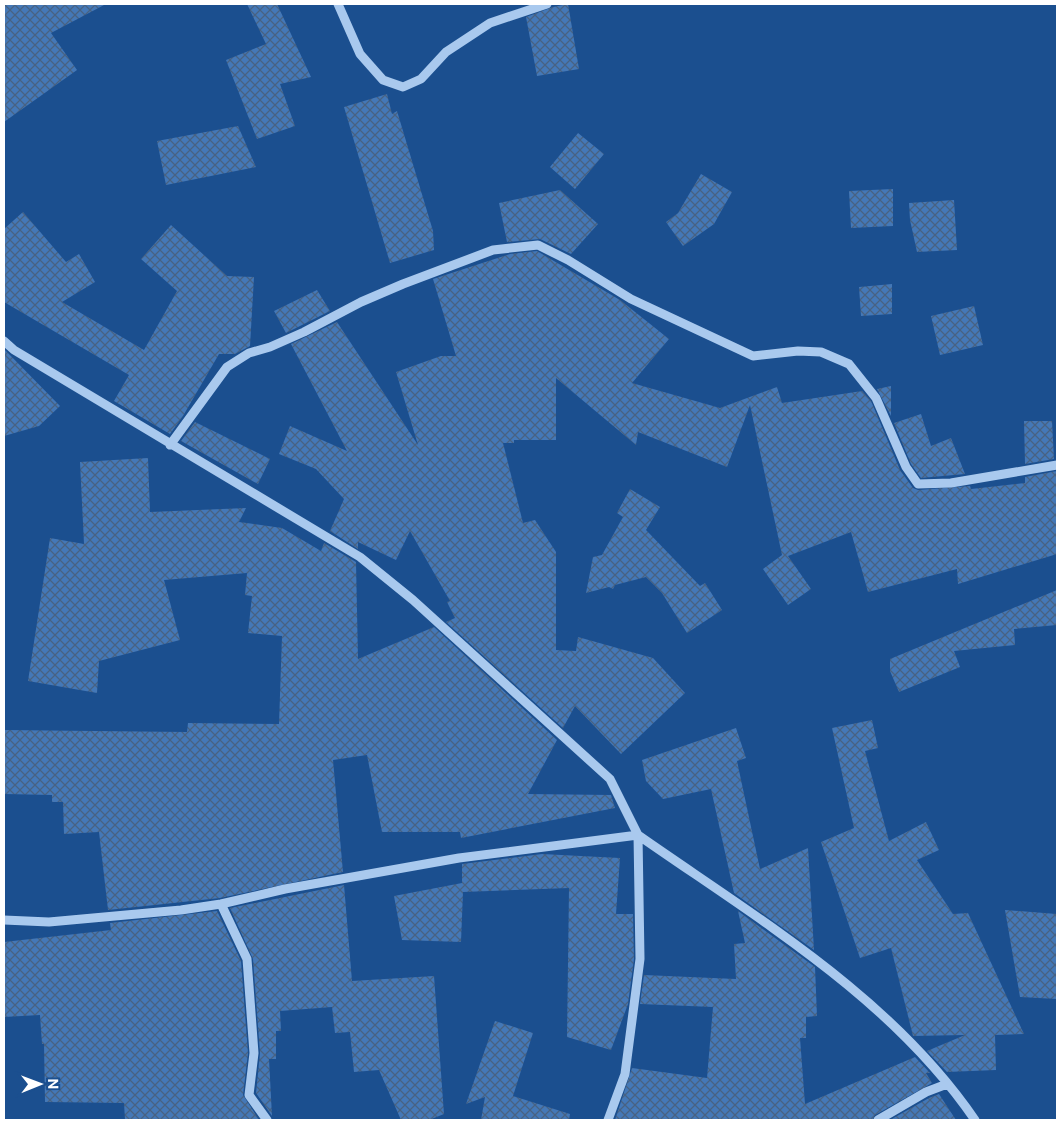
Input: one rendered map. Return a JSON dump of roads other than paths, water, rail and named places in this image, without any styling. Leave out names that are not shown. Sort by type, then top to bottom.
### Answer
[{"type":"street","points":[[338,4],[360,54],[383,80],[403,87],[421,79],[446,52],[490,23],[547,4]]},
{"type":"street","points":[[170,445],[227,366],[249,353],[270,347],[304,332],[361,302],[403,284],[493,250],[538,245],[568,260],[631,299],[753,356],[798,351],[821,352],[849,364],[876,398],[906,467],[918,484],[951,483],[1057,465]]},
{"type":"street","points":[[4,342],[14,350],[170,445],[360,557],[413,600],[610,779],[638,835],[640,959],[625,1074],[608,1120]]},
{"type":"street","points":[[4,920],[49,922],[221,904],[285,889],[459,858],[638,835],[813,957],[896,1025],[975,1120]]},
{"type":"street","points":[[221,904],[248,959],[254,1053],[249,1095],[267,1120]]},
{"type":"street","points":[[878,1120],[926,1092],[947,1084]]}]
